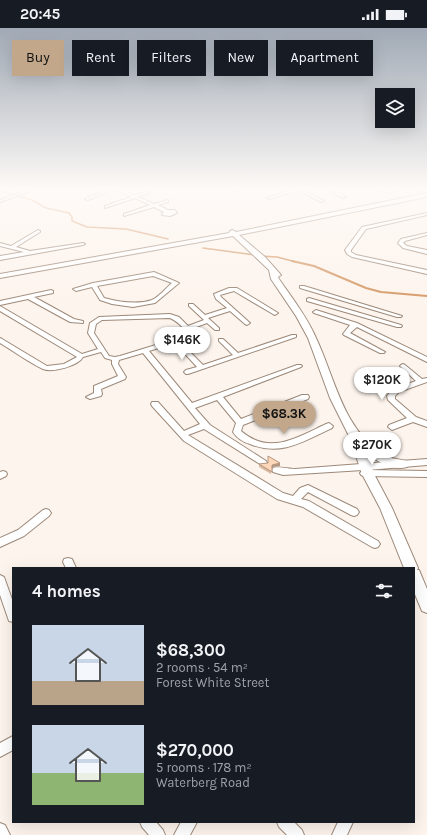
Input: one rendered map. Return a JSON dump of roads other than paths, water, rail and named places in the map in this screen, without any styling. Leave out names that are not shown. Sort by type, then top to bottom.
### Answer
[{"type":"main road","points":[[0,276],[266,227]]},
{"type":"main road","points":[[233,233],[272,270],[275,279],[300,316],[312,338],[335,398],[356,438],[367,470],[386,508],[411,567]]},
{"type":"main road","points":[[356,438],[382,459],[403,464]]},
{"type":"main road","points":[[415,577],[427,606]]},
{"type":"street","points":[[367,227],[348,250],[349,253],[354,256],[427,272]]},
{"type":"street","points":[[12,247],[38,231]]},
{"type":"street","points":[[427,234],[400,242],[405,247],[427,252]]},
{"type":"street","points":[[0,244],[30,253]]},
{"type":"street","points":[[0,258],[83,244]]},
{"type":"street","points":[[76,289],[93,285],[149,274],[176,282],[156,301],[133,305],[102,299],[93,285]]},
{"type":"street","points":[[302,287],[399,316]]},
{"type":"street","points":[[247,323],[216,295],[220,292],[234,288],[275,313]]},
{"type":"street","points":[[0,303],[51,292]]},
{"type":"street","points":[[28,297],[72,321],[81,322]]},
{"type":"street","points":[[309,300],[398,326]]},
{"type":"street","points":[[345,311],[352,302]]},
{"type":"street","points":[[130,317],[133,305]]},
{"type":"street","points":[[191,305],[217,329]]},
{"type":"street","points":[[0,308],[81,356]]},
{"type":"street","points":[[187,328],[231,309]]},
{"type":"street","points":[[316,312],[355,324],[427,360]]},
{"type":"street","points":[[170,316],[176,318],[187,328],[190,333],[188,336],[145,351],[116,359],[107,357],[91,334],[93,323],[101,318],[170,316]]},
{"type":"street","points":[[367,331],[376,320]]},
{"type":"street","points":[[355,324],[346,334],[382,352]]},
{"type":"street","points":[[188,372],[294,336]]},
{"type":"street","points":[[0,340],[46,368],[66,366],[79,359],[81,356],[102,350]]},
{"type":"street","points":[[221,340],[237,355]]},
{"type":"street","points":[[176,341],[201,367]]},
{"type":"street","points":[[145,351],[190,407],[213,432],[263,463]]},
{"type":"street","points":[[90,397],[98,394],[97,388],[122,377],[115,364],[116,359]]},
{"type":"street","points":[[190,407],[299,366]]},
{"type":"street","points":[[403,366],[424,381]]},
{"type":"street","points":[[375,373],[394,391]]},
{"type":"street","points":[[424,381],[394,391],[391,394],[392,400],[412,419],[427,424]]},
{"type":"street","points":[[218,396],[240,423]]},
{"type":"street","points":[[305,397],[240,423],[237,430],[238,434],[259,445],[271,448],[284,446],[328,426]]},
{"type":"street","points":[[155,404],[187,439],[280,496],[306,504],[375,544]]},
{"type":"street","points":[[392,428],[412,419]]},
{"type":"street","points":[[183,434],[206,425]]},
{"type":"street","points":[[367,470],[427,462]]},
{"type":"street","points":[[276,470],[283,472],[348,469],[427,474]]},
{"type":"street","points":[[295,500],[304,490],[308,488],[354,512]]},
{"type":"street","points":[[0,543],[21,533],[46,513]]},
{"type":"street","points":[[0,580],[12,614]]},
{"type":"street","points":[[0,750],[12,744]]},
{"type":"street","points":[[148,823],[158,835]]},
{"type":"street","points":[[181,835],[189,823]]},
{"type":"street","points":[[285,823],[297,835]]},
{"type":"street","points":[[340,835],[346,823]]},
{"type":"street","points":[[0,830],[3,835]]},
{"type":"waterway","points":[[86,227],[126,229],[168,239]]},
{"type":"waterway","points":[[203,248],[255,255]]},
{"type":"waterway","points":[[260,256],[277,257],[293,261]]},
{"type":"waterway","points":[[293,261],[314,266],[366,288],[381,292],[427,296]]}]
